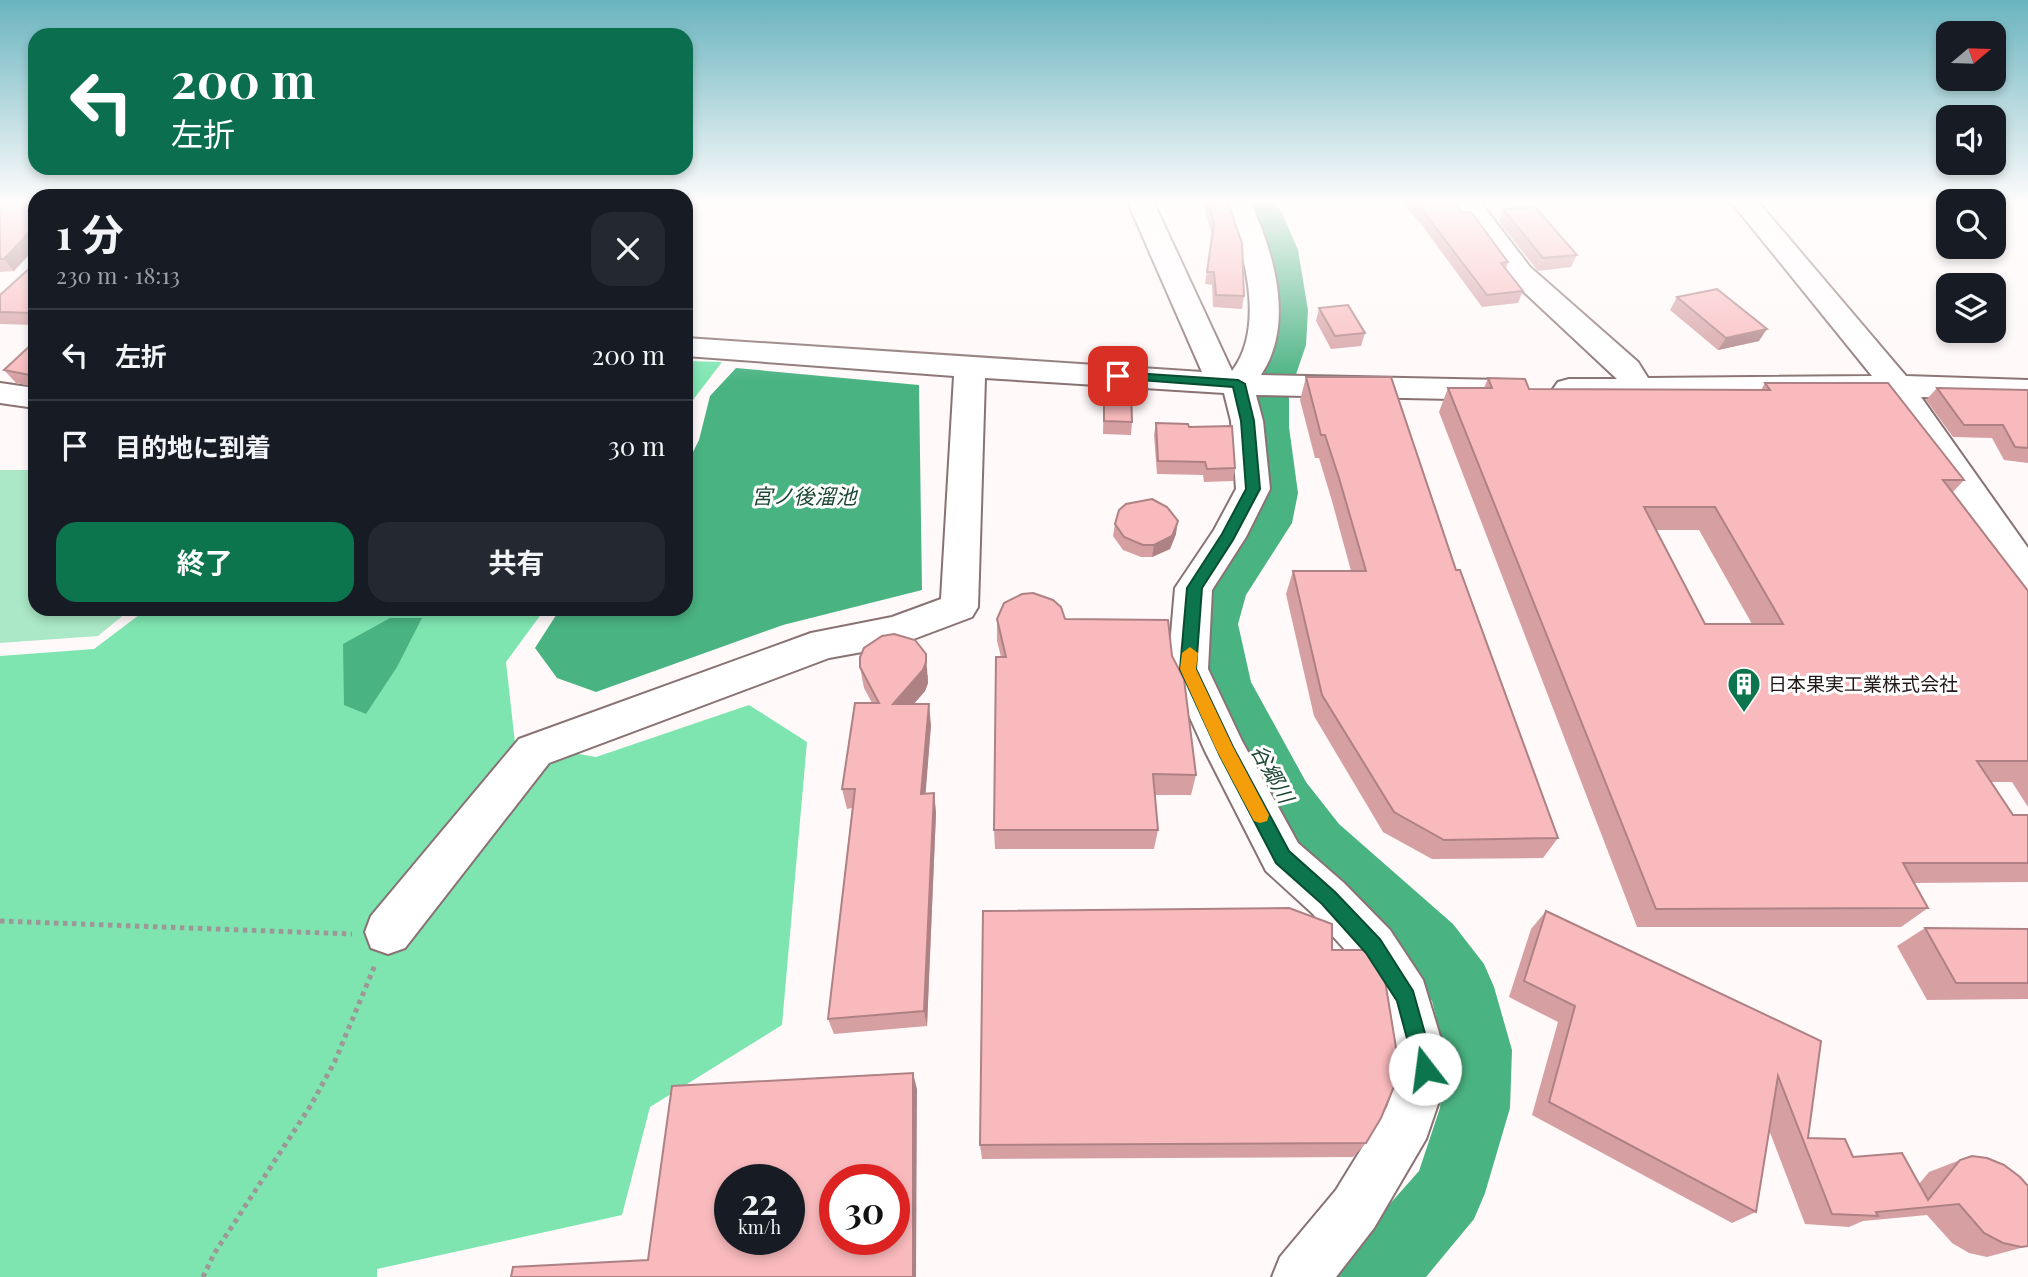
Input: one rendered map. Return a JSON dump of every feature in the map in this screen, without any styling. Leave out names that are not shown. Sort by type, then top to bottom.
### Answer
[{"type":"street","points":[[1173,263],[1237,384],[1247,421],[1253,489],[1228,537],[1194,588],[1188,669],[1226,751],[1282,857],[1328,898],[1373,946],[1406,998],[1425,1069],[1408,1121],[1355,1209],[1300,1277]]},
{"type":"street","points":[[1237,384],[1254,362],[1262,328],[1263,304],[1256,263]]},
{"type":"street","points":[[1512,263],[1520,273],[1627,369],[1638,389]]},
{"type":"street","points":[[1794,263],[1897,386],[2028,576]]},
{"type":"street","points":[[693,348],[970,370],[1237,384],[1534,390],[1897,386],[2028,390]]},
{"type":"street","points":[[388,932],[534,751],[825,644],[895,631],[959,607],[970,370]]},
{"type":"street","points":[[0,393],[28,397]]},
{"type":"path","points":[[0,921],[250,928],[356,934],[388,932],[335,1061],[311,1105],[214,1254],[203,1277]]},
{"type":"shaded area","points":[[693,361],[722,362],[693,400]]},
{"type":"shaded area","points":[[0,470],[28,470],[28,616],[122,616],[98,636],[0,643]]},
{"type":"shaded area","points":[[138,616],[540,616],[506,662],[515,743],[596,757],[749,705],[807,742],[782,1025],[650,1107],[622,1215],[377,1269],[377,1277],[0,1277],[0,656],[94,649]]},
{"type":"water","name":"宮ノ後溜池","points":[[736,368],[919,385],[922,590],[783,625],[596,692],[557,678],[535,648],[556,616],[693,616],[693,452],[699,440],[710,396]]},
{"type":"water","points":[[390,618],[422,618],[397,667],[366,714],[344,705],[343,644]]},
{"type":"building","points":[[1208,263],[1243,263],[1244,296],[1216,295],[1214,272],[1207,272]]},
{"type":"building","points":[[1462,263],[1504,263],[1501,263],[1523,291],[1487,295]]},
{"type":"building","points":[[28,270],[28,313],[0,312],[0,295]]},
{"type":"building","points":[[1717,289],[1767,329],[1726,338],[1677,297]]},
{"type":"building","points":[[1348,305],[1365,333],[1335,336],[1319,308]]},
{"type":"building","points":[[28,348],[28,375],[4,370]]},
{"type":"building","points":[[1306,377],[1391,377],[1456,570],[1460,570],[1558,838],[1444,840],[1394,812],[1322,695],[1293,571],[1366,571],[1325,435],[1321,435]]},
{"type":"building","points":[[1488,378],[1525,379],[1529,389],[1770,390],[1765,383],[1888,383],[1964,480],[1943,480],[2028,591],[2028,761],[1977,761],[2013,815],[2028,815],[2028,863],[1903,863],[1928,908],[1656,909],[1448,388],[1492,388]],"holes":[[[1644,507],[1715,507],[1783,624],[1705,624]]]},
{"type":"building","points":[[1104,386],[1131,387],[1132,422],[1104,421]]},
{"type":"building","points":[[1937,388],[2028,390],[2028,448],[2015,447],[2003,425],[1964,425]]},
{"type":"building","points":[[1156,423],[1188,424],[1189,427],[1232,426],[1235,468],[1207,469],[1205,462],[1158,461]]},
{"type":"building","points":[[1152,499],[1167,507],[1178,521],[1172,536],[1154,545],[1143,545],[1124,537],[1115,524],[1119,510],[1126,504]]},
{"type":"building","points":[[1033,593],[1053,600],[1061,607],[1065,619],[1168,620],[1172,656],[1184,679],[1196,775],[1153,774],[1158,830],[994,830],[996,657],[1006,657],[997,619],[1004,603],[1022,594]]},
{"type":"building","points":[[894,634],[915,640],[926,654],[923,670],[893,704],[929,704],[921,794],[934,793],[924,1011],[828,1019],[855,789],[842,789],[855,703],[879,703],[860,667],[860,657],[864,648],[882,636]]},
{"type":"building","points":[[1289,908],[1332,924],[1332,950],[1369,950],[1384,974],[1400,1072],[1381,1118],[1366,1143],[980,1145],[983,911]]},
{"type":"building","points":[[1546,911],[1821,1041],[1808,1138],[1845,1139],[1853,1157],[1902,1153],[1928,1200],[1960,1160],[1972,1156],[1987,1158],[2004,1165],[2028,1186],[2028,1246],[2003,1243],[1984,1233],[1959,1204],[1876,1212],[1878,1216],[1832,1214],[1778,1076],[1756,1212],[1549,1102],[1575,1006],[1524,981]]},
{"type":"building","points":[[1925,928],[2028,929],[2028,983],[1956,983]]},
{"type":"building","points":[[913,1073],[913,1277],[511,1277],[513,1267],[648,1260],[672,1086]]},
{"type":"waterway","name":"谷郷川","points":[[1281,263],[1288,310],[1285,345],[1267,395],[1267,427],[1275,493],[1268,523],[1222,592],[1212,624],[1224,684],[1285,800],[1318,843],[1430,946],[1461,987],[1478,1050],[1475,1108],[1448,1193],[1376,1277]]},
{"type":"slow traffic","points":[[1190,653],[1188,669],[1226,751],[1260,815]]},
{"type":"place","name":"日本果実工業株式会社","points":[[1744,714]]},
{"type":"route","points":[[1118,376],[1238,384],[1247,421],[1253,489],[1228,537],[1194,588],[1188,669],[1226,751],[1282,857],[1328,898],[1373,946],[1406,998],[1425,1069]]}]
